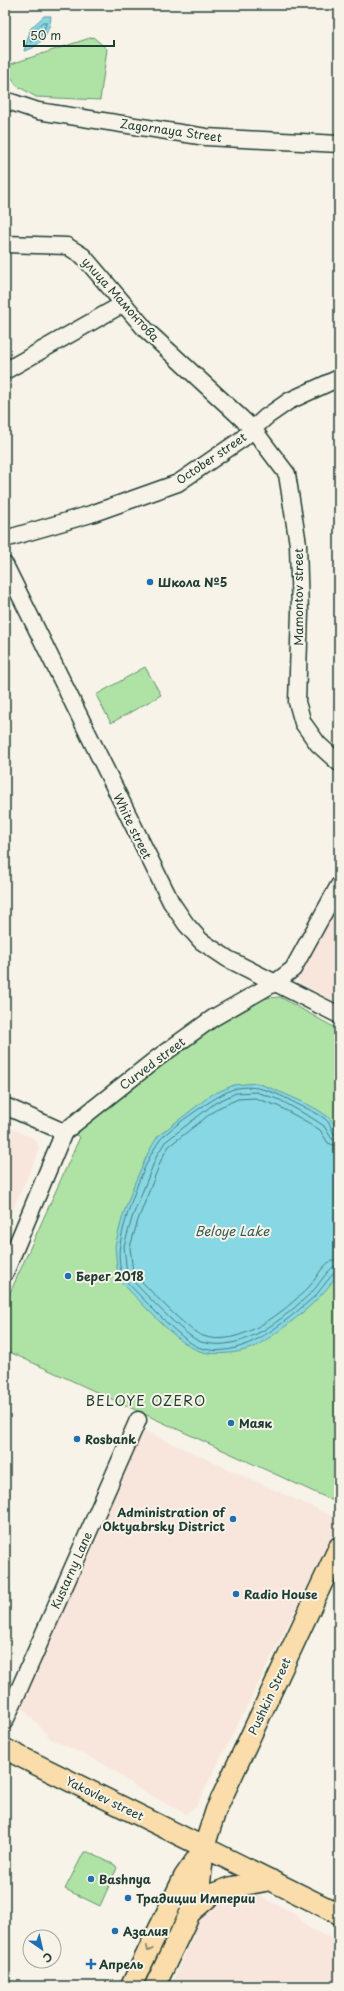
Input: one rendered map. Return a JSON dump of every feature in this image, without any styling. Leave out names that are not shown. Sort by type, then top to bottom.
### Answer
[{"type":"main road","name":"Pushkin Street","points":[[155,1986],[190,1913],[200,1883],[204,1847],[216,1810],[339,1547]]},
{"type":"main road","name":"Yakovlev street","points":[[5,1749],[339,1914]]},
{"type":"main road","name":"Pushkin Street","points":[[131,1986],[184,1876],[204,1847]]},
{"type":"main road","points":[[190,1913],[212,1894],[232,1887],[271,1880]]},
{"type":"street","name":"Zagornaya Street","points":[[5,100],[38,111],[206,137],[339,144]]},
{"type":"street","name":"улица Мамонтова","points":[[5,244],[67,246],[76,250],[88,261],[146,330],[253,429]]},
{"type":"street","points":[[5,371],[123,304]]},
{"type":"street","name":"October street","points":[[5,539],[90,514],[178,483],[242,440],[266,417],[289,402],[339,378]]},
{"type":"street","name":"Mamontov street","points":[[253,429],[287,474],[289,481],[298,544],[300,612],[297,702],[304,724],[318,744],[339,762]]},
{"type":"street","name":"White street","points":[[5,564],[171,902],[186,924],[202,942],[228,959],[339,1014]]},
{"type":"street","name":"Curved street","points":[[5,1273],[64,1132],[156,1059],[213,1018],[276,982],[293,969],[339,884]]},
{"type":"street","points":[[5,1106],[64,1132]]},
{"type":"street","name":"Kustarny Lane","points":[[5,1721],[138,1420]]},
{"type":"shaded area","points":[[339,895],[339,1003],[299,984],[297,973]]},
{"type":"shaded area","points":[[5,1126],[33,1138],[37,1143],[39,1151],[5,1227]]},
{"type":"shaded area","points":[[140,1429],[339,1519],[339,1524],[196,1807],[186,1814],[137,1788],[110,1767],[51,1739],[20,1705]]},
{"type":"shaded area","points":[[250,1892],[291,1911],[309,1928],[339,1942],[339,1986],[171,1986],[203,1912],[214,1900]]},
{"type":"green space","points":[[93,37],[107,49],[100,100],[36,97],[16,85],[5,66]]},
{"type":"green space","points":[[145,667],[161,695],[111,723],[96,695]]},
{"type":"green space","points":[[280,997],[339,1030],[338,1503],[5,1350],[5,1297],[6,1294],[9,1295],[80,1137],[73,1134],[78,1128],[197,1037],[250,1003],[266,998]]},
{"type":"green space","points":[[84,1852],[88,1852],[115,1865],[117,1868],[100,1906],[65,1889]]},
{"type":"water","points":[[44,16],[51,16],[49,28],[35,47],[24,51],[31,28]]},
{"type":"water","name":"Beloye Lake","points":[[257,1083],[297,1099],[319,1110],[332,1121],[337,1129],[339,1135],[339,1271],[324,1292],[302,1313],[278,1332],[256,1346],[243,1351],[219,1354],[203,1352],[188,1345],[167,1329],[118,1279],[115,1246],[123,1215],[135,1182],[149,1151],[158,1136],[211,1095],[234,1085]]},
{"type":"place","name":"Школа №5","points":[[150,582]]},
{"type":"place","name":"Берег 2018","points":[[68,1276]]},
{"type":"place","name":"Маяк","points":[[231,1423]]},
{"type":"place","name":"Rosbank","points":[[77,1439]]},
{"type":"place","name":"Administration of Oktyabrsky District","points":[[233,1519]]},
{"type":"place","name":"Radio House","points":[[236,1594]]},
{"type":"place","name":"Bashnya","points":[[91,1879]]},
{"type":"place","name":"Традиции Империи","points":[[128,1898]]},
{"type":"place","name":"Азалия","points":[[115,1931]]},
{"type":"place","name":"Апрель","points":[[91,1964]]},
{"type":"district","name":"BELOYE OZERO","points":[[146,1400]]}]
